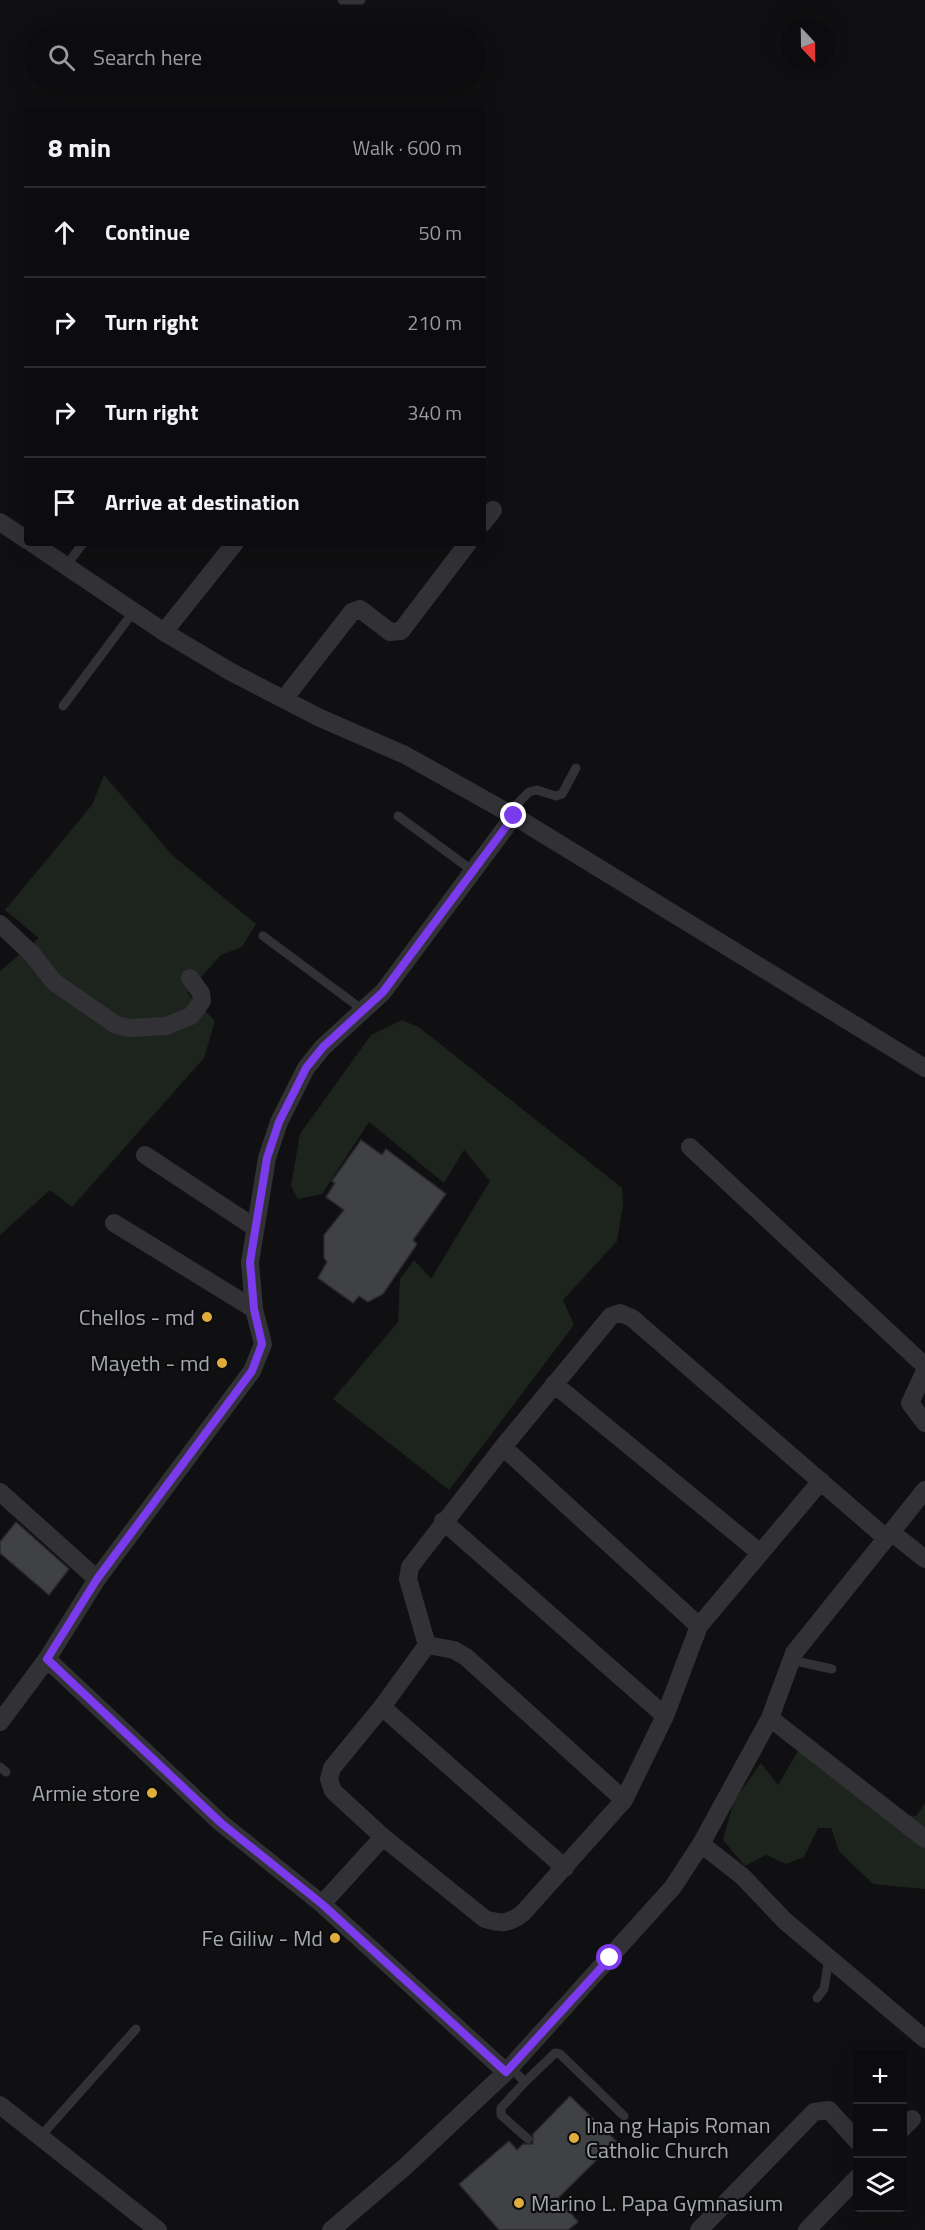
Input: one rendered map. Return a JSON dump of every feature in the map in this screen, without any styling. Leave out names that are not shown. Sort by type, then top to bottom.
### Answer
[{"type":"street","points":[[0,522],[24,538]]},
{"type":"street","points":[[36,546],[164,632],[231,672],[318,717],[405,755],[511,814],[925,1068]]},
{"type":"street","points":[[164,632],[233,546]]},
{"type":"street","points":[[284,699],[352,612],[360,609],[390,633],[401,631],[466,546]]},
{"type":"street","points":[[0,1722],[47,1659],[97,1579],[252,1371],[262,1344],[254,1309],[250,1262],[254,1227],[267,1158],[279,1122],[306,1068],[323,1047],[396,976],[473,871],[511,814]]},
{"type":"street","points":[[0,924],[32,954],[54,982],[116,1025],[130,1028],[166,1026],[191,1016],[202,1001],[201,993],[190,978]]},
{"type":"street","points":[[690,1147],[925,1366]]},
{"type":"street","points":[[145,1155],[254,1227]]},
{"type":"street","points":[[114,1223],[254,1309]]},
{"type":"street","points":[[427,1645],[408,1579],[410,1567],[443,1521],[554,1384],[611,1316],[620,1313],[632,1318],[821,1481],[888,1535],[925,1559]]},
{"type":"street","points":[[925,1371],[910,1403],[913,1411],[925,1423]]},
{"type":"street","points":[[554,1384],[759,1552]]},
{"type":"street","points":[[503,1446],[699,1626]]},
{"type":"street","points":[[427,1645],[382,1707],[332,1768],[329,1779],[333,1791],[383,1837],[484,1919],[499,1924],[510,1922],[523,1914],[624,1800],[665,1716],[699,1626],[821,1481]]},
{"type":"street","points":[[337,2229],[508,2070],[673,1887],[701,1844],[770,1718],[791,1660],[925,1490]]},
{"type":"street","points":[[0,1492],[97,1579]]},
{"type":"street","points":[[443,1521],[665,1716]]},
{"type":"street","points":[[427,1645],[454,1650],[466,1658],[624,1800]]},
{"type":"street","points":[[47,1659],[221,1823],[322,1904],[508,2070]]},
{"type":"street","points":[[382,1707],[565,1868]]},
{"type":"street","points":[[770,1718],[925,1839]]},
{"type":"street","points":[[322,1904],[383,1837]]},
{"type":"street","points":[[701,1844],[742,1876],[785,1921],[925,2039]]},
{"type":"street","points":[[0,2106],[158,2230]]},
{"type":"street","points":[[699,2230],[813,2112],[829,2110],[853,2136]]},
{"type":"street","points":[[807,2230],[853,2182]]},
{"type":"lane","points":[[342,0],[361,0]]},
{"type":"lane","points":[[66,566],[81,546]]},
{"type":"lane","points":[[63,706],[134,611]]},
{"type":"lane","points":[[511,814],[529,792],[537,790],[556,796],[562,794],[576,768]]},
{"type":"lane","points":[[398,816],[473,871]]},
{"type":"lane","points":[[263,936],[363,1010]]},
{"type":"lane","points":[[791,1660],[832,1669]]},
{"type":"lane","points":[[817,1998],[824,1989],[829,1958]]},
{"type":"lane","points":[[39,2138],[136,2029]]},
{"type":"lane","points":[[528,2139],[501,2115],[501,2108],[555,2053],[560,2054],[624,2116]]},
{"type":"lane","points":[[508,2070],[525,2082]]},
{"type":"shaded area","points":[[104,775],[173,856],[256,924],[242,947],[221,955],[187,993],[215,1021],[204,1058],[72,1207],[50,1190],[0,1235],[0,971],[39,938],[5,910],[92,805]]},
{"type":"shaded area","points":[[402,1020],[420,1028],[622,1188],[623,1204],[617,1241],[563,1300],[574,1325],[449,1490],[333,1399],[398,1322],[400,1279],[414,1260],[431,1279],[490,1181],[464,1150],[444,1183],[369,1122],[322,1194],[298,1199],[291,1186],[300,1134],[371,1035]]},
{"type":"shaded area","points":[[798,1751],[882,1813],[916,1816],[925,1804],[925,1889],[873,1884],[839,1851],[831,1828],[818,1828],[804,1857],[786,1864],[766,1855],[745,1866],[723,1840],[734,1801],[761,1763],[778,1785]]},
{"type":"building","points":[[361,1140],[382,1155],[386,1149],[446,1194],[413,1240],[417,1244],[383,1294],[368,1302],[359,1296],[353,1303],[318,1278],[327,1262],[324,1258],[324,1235],[344,1210],[326,1197],[335,1183],[332,1181]]},
{"type":"building","points":[[16,1522],[69,1569],[49,1595],[0,1553],[0,1542]]},
{"type":"building","points":[[570,2096],[616,2141],[558,2198],[578,2222],[568,2230],[499,2230],[459,2184],[509,2141],[517,2150],[523,2144],[533,2144],[533,2134]]},
{"type":"place","name":"Chellos - md","points":[[207,1317]]},
{"type":"place","name":"Mayeth - md","points":[[222,1363]]},
{"type":"place","name":"Armie store","points":[[152,1793]]},
{"type":"place","name":"Fe Giliw - Md","points":[[335,1938]]},
{"type":"place","name":"Ina ng Hapis Roman Catholic Church","points":[[574,2138]]},
{"type":"place","name":"Marino L. Papa Gymnasium","points":[[519,2203]]},
{"type":"route","points":[[514,816],[383,992],[323,1047],[306,1068],[279,1122],[267,1158],[254,1227],[250,1262],[251,1286],[254,1309],[261,1329],[262,1344],[252,1371],[97,1579],[47,1659],[221,1823],[322,1904],[506,2072],[610,1958]]}]
